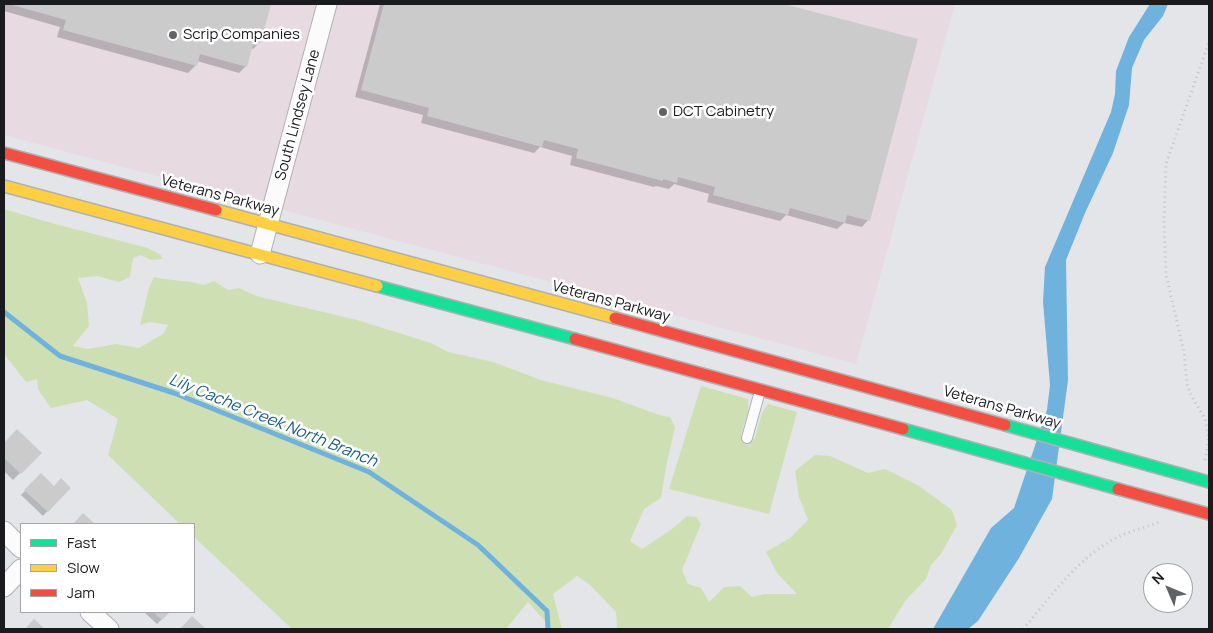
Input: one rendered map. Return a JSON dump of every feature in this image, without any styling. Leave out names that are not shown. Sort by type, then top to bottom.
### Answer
[{"type":"main road","name":"Veterans Parkway","points":[[4,153],[1027,430],[1204,480]]},
{"type":"main road","points":[[4,186],[761,390],[1209,514]]},
{"type":"street","name":"South Lindsey Lane","points":[[260,254],[327,4]]},
{"type":"street","points":[[4,531],[20,547]]},
{"type":"street","points":[[4,587],[20,570]]},
{"type":"street","points":[[91,613],[109,629]]},
{"type":"lane","points":[[747,438],[761,390]]},
{"type":"path","points":[[1204,480],[1209,438],[1205,420],[1187,384],[1184,352],[1166,275],[1165,174],[1166,164],[1209,42]]},
{"type":"path","points":[[1023,629],[1071,573],[1095,551],[1116,538],[1158,522],[1163,518],[1168,502]]},
{"type":"shaded area","points":[[4,4],[955,4],[856,364],[4,135]]},
{"type":"green space","points":[[4,209],[148,248],[161,255],[162,259],[151,260],[141,255],[133,258],[130,277],[119,282],[97,276],[78,278],[87,303],[89,326],[73,346],[88,349],[116,344],[139,348],[163,334],[168,325],[150,322],[140,325],[149,288],[154,277],[204,285],[214,281],[228,290],[239,288],[256,296],[357,320],[431,343],[448,352],[493,362],[541,380],[613,398],[659,415],[670,417],[675,427],[661,498],[644,509],[630,541],[642,549],[672,529],[687,516],[696,517],[701,524],[682,570],[688,584],[701,588],[709,602],[724,587],[740,586],[752,597],[764,594],[797,594],[777,573],[766,552],[790,538],[808,520],[799,497],[795,471],[815,455],[830,456],[868,473],[885,469],[919,486],[952,510],[957,525],[941,554],[931,565],[926,579],[905,601],[888,629],[617,629],[616,612],[590,585],[577,576],[553,594],[562,629],[552,629],[528,602],[506,629],[292,629],[195,538],[195,523],[179,523],[108,455],[118,419],[87,400],[51,408],[38,389],[37,379],[26,382],[4,354]]},
{"type":"green space","points":[[701,386],[748,399],[748,411],[741,435],[743,440],[749,441],[755,438],[762,413],[768,404],[797,412],[769,514],[669,489]]},
{"type":"water","points":[[1150,4],[1168,4],[1163,16],[1144,40],[1132,68],[1129,105],[1113,153],[1085,213],[1066,260],[1068,380],[1052,499],[1019,558],[978,621],[968,629],[933,629],[991,528],[1014,508],[1047,410],[1050,385],[1043,302],[1045,267],[1111,112],[1115,94],[1116,71],[1129,37]]},
{"type":"building","name":"Scrip Companies","points":[[9,4],[271,4],[261,42],[254,41],[247,67],[200,54],[197,66],[63,30],[66,20]]},
{"type":"building","name":"DCT Cabinetry","points":[[384,4],[784,4],[918,39],[870,221],[847,215],[845,223],[790,208],[788,215],[713,195],[715,187],[678,177],[677,183],[663,179],[663,181],[576,158],[578,149],[544,140],[542,147],[427,116],[429,108],[361,90]]},
{"type":"building","points":[[17,429],[42,453],[21,474],[4,458],[4,443]]},
{"type":"building","points":[[41,473],[54,486],[61,478],[71,488],[48,512],[24,490]]},
{"type":"building","points":[[83,513],[94,523],[74,523]]},
{"type":"building","points":[[154,613],[169,613],[162,620]]},
{"type":"building","points":[[192,616],[206,629],[180,629]]},
{"type":"building","points":[[34,619],[45,629],[25,629]]},
{"type":"waterway","name":"Lily Cache Creek North Branch","points":[[4,312],[60,356],[174,393],[369,472],[478,545],[547,611],[548,629]]},
{"type":"traffic: fast","points":[[377,286],[575,339]]},
{"type":"traffic: fast","points":[[1005,425],[1209,482]]},
{"type":"traffic: fast","points":[[903,429],[1118,489]]},
{"type":"traffic: slow","points":[[4,186],[377,286]]},
{"type":"traffic: slow","points":[[216,210],[615,318]]},
{"type":"traffic: jam","points":[[4,153],[216,210]]},
{"type":"traffic: jam","points":[[615,318],[1005,425]]},
{"type":"traffic: jam","points":[[575,339],[903,429]]},
{"type":"traffic: jam","points":[[1118,489],[1209,514]]},
{"type":"place","name":"Scrip Companies","points":[[173,35]]},
{"type":"place","name":"DCT Cabinetry","points":[[663,112]]}]
